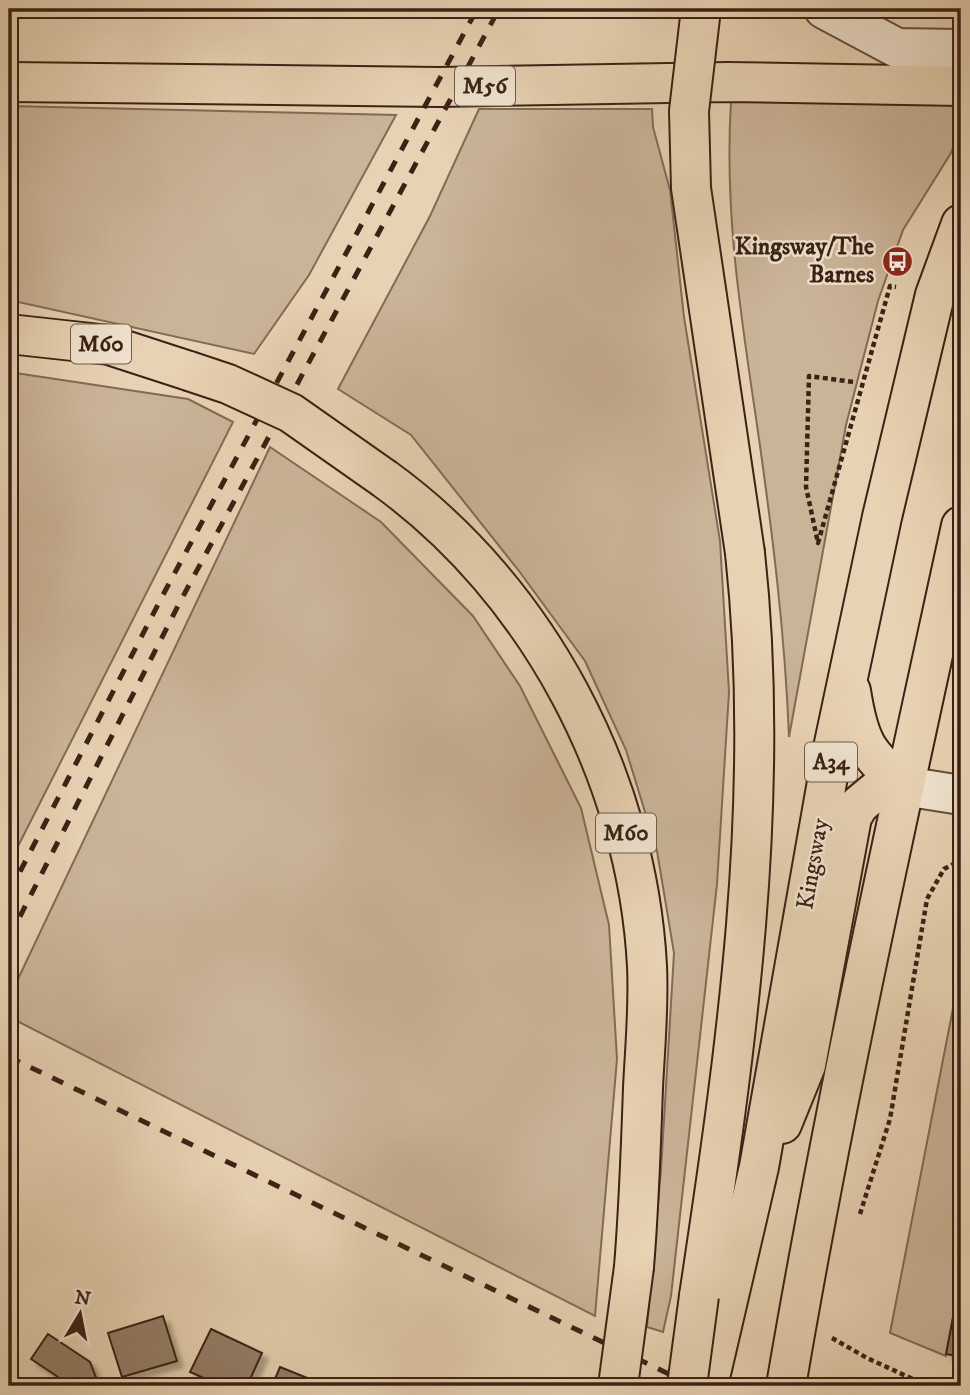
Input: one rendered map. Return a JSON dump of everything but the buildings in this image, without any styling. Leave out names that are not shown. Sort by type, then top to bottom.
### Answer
[{"type":"highway","points":[[687,1386],[712,1301],[754,802],[753,626],[745,553],[691,188],[689,111],[701,9]]},
{"type":"highway","name":"M56","points":[[9,82],[439,87],[728,82],[961,86]]},
{"type":"highway","name":"Kingsway","points":[[708,1386],[712,1301],[759,1167],[848,678],[882,517],[935,295],[961,223]]},
{"type":"highway","name":"M60","points":[[9,334],[109,345],[228,384],[291,413],[425,508],[480,566],[522,617],[582,717],[625,832],[635,874],[647,965],[648,1014],[634,1267],[618,1386]]},
{"type":"highway","points":[[786,1386],[809,1332],[842,1083],[961,526]]},
{"type":"highway","points":[[848,678],[860,736],[873,759],[904,786]]},
{"type":"highway","points":[[759,1167],[791,1109],[806,1065],[852,817],[859,805],[883,785],[904,786]]},
{"type":"street","points":[[824,9],[897,48],[961,49]]},
{"type":"street","points":[[904,786],[961,795]]},
{"type":"path","points":[[853,382],[809,376],[806,486],[818,543],[890,286]]},
{"type":"path","points":[[856,1225],[890,1119],[927,899],[944,869],[961,860]]},
{"type":"path","points":[[809,1332],[928,1386]]},
{"type":"shaded area","points":[[731,102],[961,102],[961,124],[951,153],[903,230],[878,301],[846,425],[789,737],[777,581],[735,264],[729,143]]},
{"type":"shaded area","points":[[9,106],[396,115],[309,275],[254,354],[9,300]]},
{"type":"shaded area","points":[[479,109],[652,109],[653,127],[670,190],[684,317],[720,541],[729,692],[717,884],[671,1296],[663,1332],[647,1327],[661,1170],[674,953],[657,851],[626,750],[585,661],[519,571],[411,435],[338,389],[430,216]]},
{"type":"shaded area","points":[[9,372],[188,399],[233,422],[9,864]]},
{"type":"shaded area","points":[[270,447],[381,522],[473,616],[520,686],[581,808],[609,925],[617,1059],[595,1316],[9,1017],[9,998]]},
{"type":"shaded area","points":[[961,967],[961,1272],[946,1356],[890,1333]]},
{"type":"railway","points":[[9,893],[164,593],[477,9]]},
{"type":"railway","points":[[9,938],[181,600],[499,9]]},
{"type":"railway","points":[[9,1057],[694,1386]]},
{"type":"place","name":"Kingsway/The Barnes","points":[[897,261]]}]
